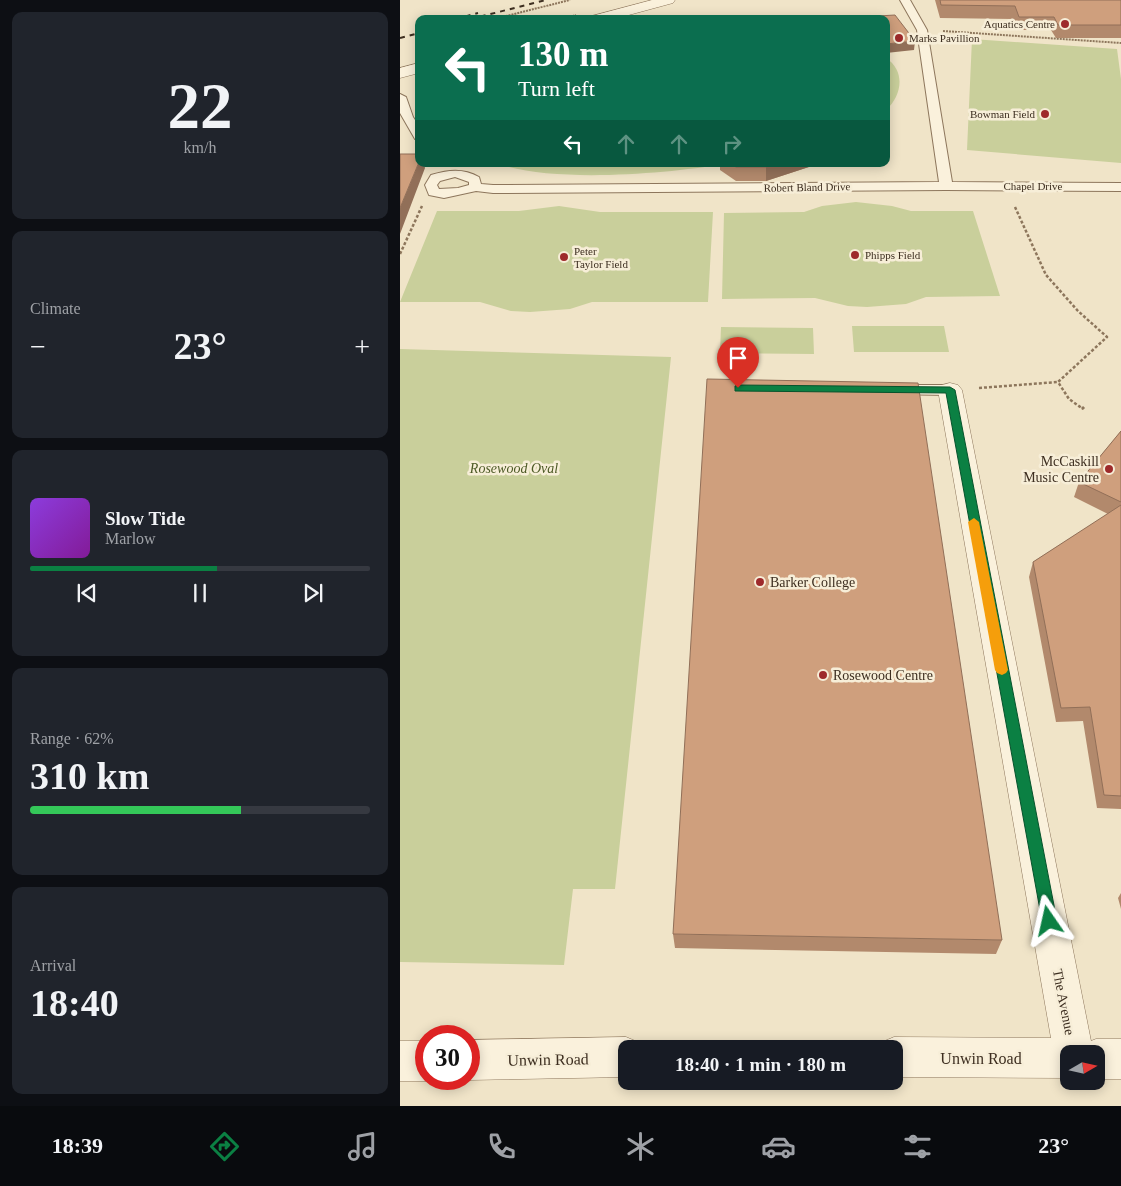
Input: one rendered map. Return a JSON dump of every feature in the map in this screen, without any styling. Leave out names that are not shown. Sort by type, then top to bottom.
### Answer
[{"type":"street","points":[[612,15],[668,0]]},
{"type":"street","points":[[400,73],[415,69]]},
{"type":"street","name":"The Avenue","points":[[950,390],[1072,1045]]},
{"type":"street","name":"Unwin Road","points":[[480,1060],[618,1057]]},
{"type":"street","name":"Unwin Road","points":[[903,1058],[1060,1058]]},
{"type":"street","points":[[1105,1059],[1121,1059]]},
{"type":"street","points":[[400,1061],[415,1061]]},
{"type":"lane","points":[[905,0],[922,30],[946,186]]},
{"type":"lane","points":[[400,82],[400,96],[404,118],[415,131]]},
{"type":"lane","points":[[434,192],[431,185],[444,169],[468,176],[474,180],[475,187]]},
{"type":"lane","name":"Chapel Drive","points":[[946,186],[1121,187]]},
{"type":"lane","name":"Robert Bland Drive","points":[[434,192],[444,194],[460,192],[475,187],[512,189],[946,186]]},
{"type":"lane","points":[[881,390],[950,390]]},
{"type":"path","points":[[510,15],[570,0]]},
{"type":"path","points":[[922,30],[1121,43]]},
{"type":"path","points":[[950,390],[1058,382],[1107,337],[1078,311],[1046,275],[1005,186]]},
{"type":"path","points":[[400,254],[424,202],[434,192]]},
{"type":"path","points":[[1058,382],[1069,399],[1084,409]]},
{"type":"green space","name":"Bowman Field","points":[[972,39],[1117,49],[1121,79],[1121,163],[967,150]]},
{"type":"green space","points":[[890,61],[897,70],[900,84],[896,98],[890,105]]},
{"type":"green space","points":[[510,167],[705,167],[610,175],[578,175],[522,170]]},
{"type":"green space","name":"Phipps Field","points":[[856,202],[892,206],[911,211],[973,211],[1000,296],[926,297],[906,304],[867,307],[848,306],[815,298],[722,299],[724,213],[804,212],[822,206]]},
{"type":"green space","name":"Peter Taylor Field","points":[[559,206],[600,212],[713,212],[708,302],[592,302],[570,309],[530,312],[511,311],[480,302],[400,302],[437,211],[519,211]]},
{"type":"green space","points":[[852,326],[944,326],[949,352],[854,352]]},
{"type":"green space","points":[[721,327],[813,328],[814,354],[720,353]]},
{"type":"green space","name":"Rosewood Oval","points":[[400,349],[671,357],[615,889],[573,889],[564,965],[400,962]]},
{"type":"building","points":[[940,0],[1121,0],[1121,25],[1058,25],[1054,17],[1019,17],[1015,6],[941,5]]},
{"type":"building","points":[[890,15],[895,15],[915,41],[890,44]]},
{"type":"building","points":[[400,154],[415,154],[415,167],[417,167],[400,208]]},
{"type":"building","name":"Rosewood Centre","points":[[707,379],[918,383],[1002,940],[673,934]]},
{"type":"building","points":[[1121,431],[1121,502],[1079,482]]},
{"type":"building","points":[[1121,505],[1121,796],[1104,795],[1090,707],[1061,708],[1033,562]]},
{"type":"railway","points":[[487,15],[546,0]]},
{"type":"railway","points":[[471,15],[478,13]]},
{"type":"railway","points":[[400,38],[415,34]]},
{"type":"slow traffic","points":[[974,522],[1002,670]]},
{"type":"place","name":"Aquatics Centre","points":[[1065,24]]},
{"type":"place","name":"Marks Pavillion","points":[[899,38]]},
{"type":"place","name":"Bowman Field","points":[[1045,114]]},
{"type":"place","name":"Phipps Field","points":[[855,255]]},
{"type":"place","name":"Peter Taylor Field","points":[[564,257]]},
{"type":"place","name":"McCaskill Music Centre","points":[[1109,469]]},
{"type":"place","name":"Barker College","points":[[760,582]]},
{"type":"place","name":"Rosewood Centre","points":[[823,675]]},
{"type":"route","points":[[738,388],[950,390],[1049,921]]}]
